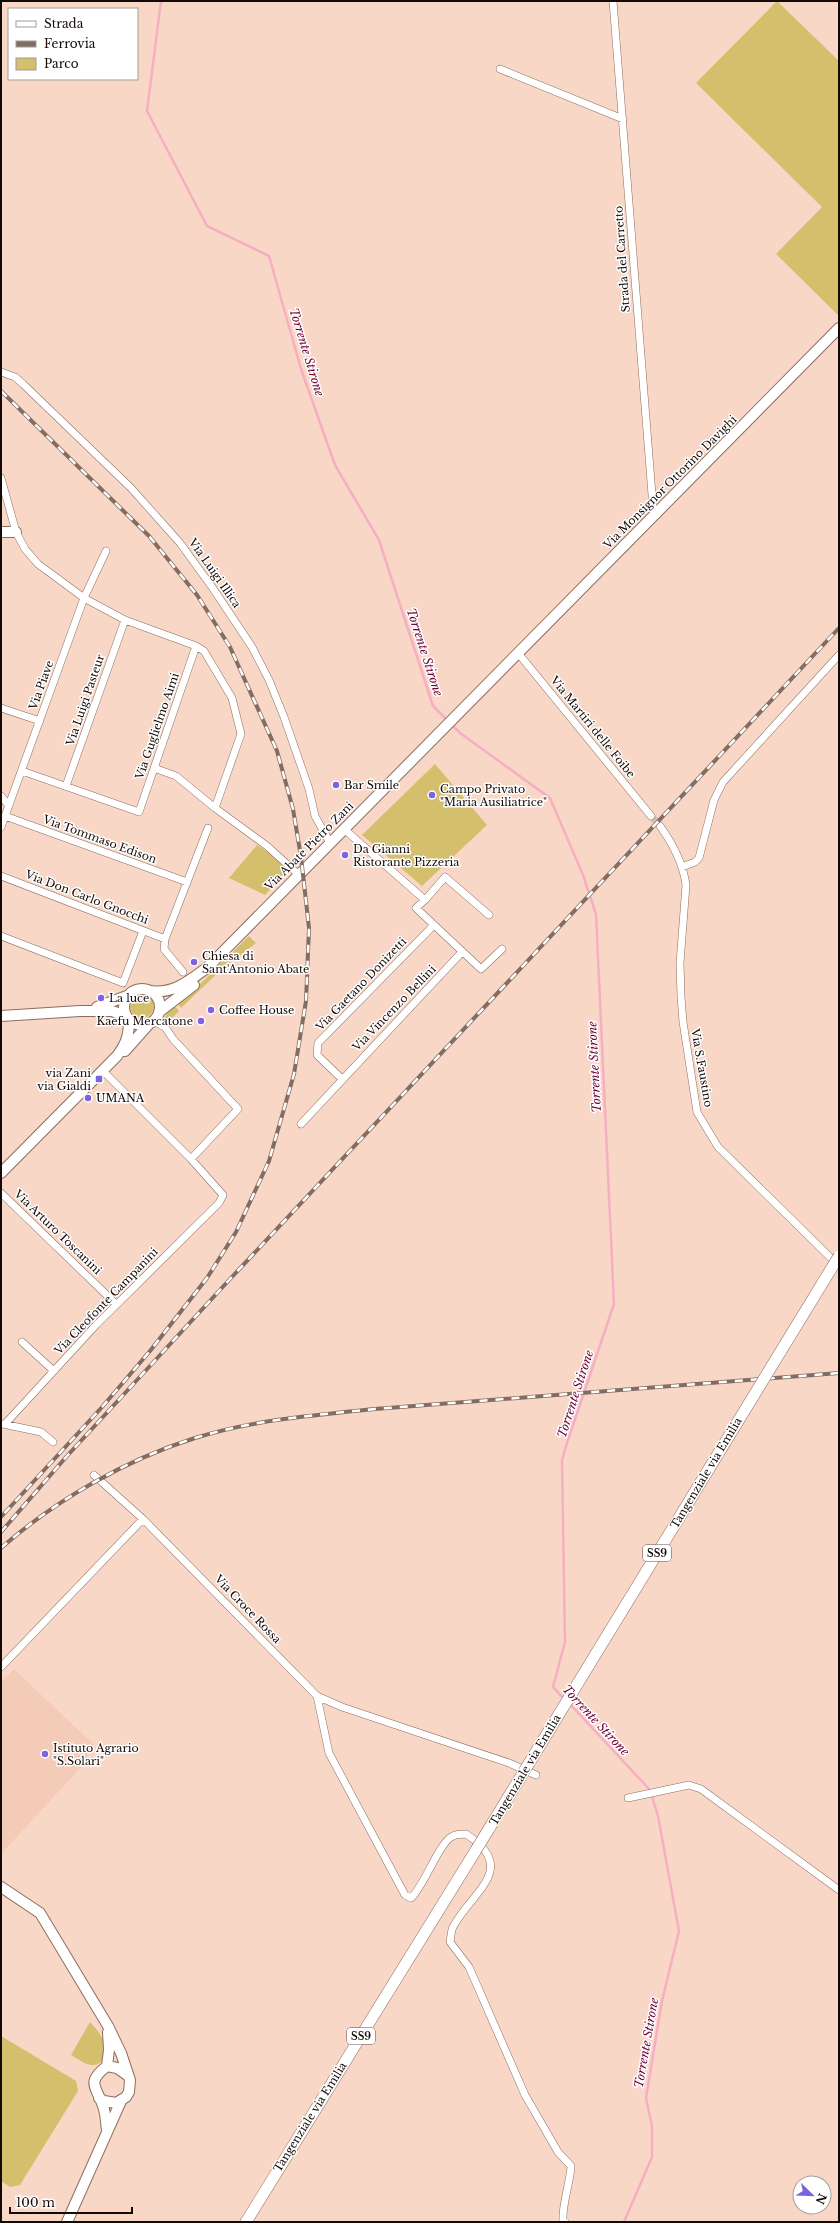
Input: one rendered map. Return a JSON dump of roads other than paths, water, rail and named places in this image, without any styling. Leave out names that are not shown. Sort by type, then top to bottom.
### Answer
[{"type":"main road","name":"Via Monsignor Ottorino Davighi","points":[[497,674],[656,515],[839,328]]},
{"type":"main road","points":[[1,532],[16,532]]},
{"type":"main road","name":"Via Abate Pietro Zani","points":[[159,1012],[197,982],[208,967],[497,674]]},
{"type":"main road","name":"Via Abate Pietro Zani","points":[[150,990],[162,992],[182,986],[208,967]]},
{"type":"main road","points":[[1,1173],[102,1070],[126,1050],[159,1012],[158,1000],[150,990],[140,989],[106,1005],[80,1011]]},
{"type":"main road","points":[[117,1056],[126,1044],[129,1034],[127,1018],[123,1006],[126,996]]},
{"type":"main road","points":[[1,1016],[80,1011],[112,1011],[138,1025],[151,1023]]},
{"type":"main road","name":"Tangenziale via Emilia","points":[[246,2222],[476,1850],[839,1256]]},
{"type":"main road","points":[[1,1887],[40,1913],[108,2026],[121,2053],[130,2086],[126,2097],[121,2101],[67,2222]]},
{"type":"main road","points":[[108,2026],[109,2050],[107,2066],[100,2072],[94,2082],[96,2093],[103,2106],[108,2131]]},
{"type":"main road","points":[[107,2066],[117,2068],[127,2075]]},
{"type":"main road","points":[[99,2098],[110,2103],[121,2101]]},
{"type":"street","name":"Strada del Carretto","points":[[613,1],[645,417],[653,506],[656,515]]},
{"type":"street","points":[[500,69],[623,118]]},
{"type":"street","name":"Via Luigi Illica","points":[[1,372],[15,377],[23,384],[131,488],[180,542],[212,587],[252,647],[269,680],[284,717],[309,789],[316,816],[330,843]]},
{"type":"street","points":[[1,478],[16,532],[24,549],[38,564],[84,598],[125,620],[196,646],[204,651],[232,698],[241,734],[216,808]]},
{"type":"street","name":"Via Piave","points":[[1,827],[84,598],[106,551]]},
{"type":"street","name":"Via Luigi Pasteur","points":[[66,786],[125,620]]},
{"type":"street","name":"Via Guglielmo Aimi","points":[[66,786],[139,812],[196,646]]},
{"type":"street","name":"Via Martiri delle Foibe","points":[[518,653],[651,816]]},
{"type":"street","points":[[682,867],[695,862],[699,858],[714,800],[723,782],[839,655]]},
{"type":"street","points":[[1,708],[40,721]]},
{"type":"street","points":[[154,768],[176,776],[267,846],[299,875]]},
{"type":"street","points":[[22,771],[66,786]]},
{"type":"street","points":[[1,796],[9,806]]},
{"type":"street","name":"Via Tommaso Edison","points":[[5,816],[187,882]]},
{"type":"street","name":"Via S.Faustino","points":[[660,826],[673,845],[682,867],[686,885],[680,963],[681,997],[683,1022],[697,1112],[718,1147],[839,1266]]},
{"type":"street","points":[[183,972],[164,949],[165,939],[208,828]]},
{"type":"street","points":[[344,829],[425,900]]},
{"type":"street","name":"Via Don Carlo Gnocchi","points":[[1,876],[165,939]]},
{"type":"street","points":[[489,915],[445,878],[416,908],[481,969],[502,949]]},
{"type":"street","name":"Via Gaetano Donizetti","points":[[342,1078],[317,1055],[318,1043],[434,925]]},
{"type":"street","points":[[1,936],[123,984],[143,931]]},
{"type":"street","name":"Via Vincenzo Bellini","points":[[301,1124],[342,1078],[462,952]]},
{"type":"street","points":[[102,1070],[191,1159],[238,1109],[173,1039],[165,1027],[151,1023]]},
{"type":"street","name":"Via Cleofonte Campanini","points":[[3,1424],[116,1304],[218,1203],[223,1195],[191,1159]]},
{"type":"street","name":"Via Arturo Toscanini","points":[[1,1193],[116,1304]]},
{"type":"street","points":[[22,1342],[54,1371]]},
{"type":"street","points":[[3,1424],[41,1432],[53,1442]]},
{"type":"street","name":"Via Croce Rossa","points":[[94,1474],[144,1519],[317,1696],[342,1707],[509,1763],[536,1775]]},
{"type":"street","points":[[1,1667],[144,1519]]},
{"type":"street","points":[[317,1696],[329,1753],[405,1895],[411,1898],[419,1891],[442,1847],[453,1836],[466,1834],[480,1842],[488,1854],[491,1868],[482,1891],[452,1927],[450,1942],[469,1967],[524,2095],[558,2152],[571,2166],[570,2181],[562,2214],[563,2221],[565,2222]]},
{"type":"street","points":[[628,1798],[688,1785],[701,1789],[839,1890]]},
{"type":"waterway","name":"Torrente Stirone","points":[[161,1],[147,111],[207,226],[269,256],[301,369],[335,465],[379,540],[433,706],[448,721]]},
{"type":"waterway","name":"Torrente Stirone","points":[[451,724],[460,733],[550,798],[583,875],[596,914],[614,1304],[562,1460],[565,1642],[553,1687],[565,1700]]},
{"type":"waterway","name":"Torrente Stirone","points":[[569,1703],[650,1790],[658,1816],[679,1931],[662,2001],[646,2098],[652,2126],[652,2157],[624,2222]]},
{"type":"tunnel","points":[[651,816],[660,826]]},
{"type":"railway","points":[[1,391],[149,536],[197,595],[230,647],[277,751],[293,809],[301,857],[309,928],[306,1001],[294,1074],[269,1161],[236,1232],[207,1278],[150,1351],[103,1406],[1,1517]]},
{"type":"railway","points":[[1,1532],[67,1456],[231,1278],[839,628]]},
{"type":"railway","points":[[1,1548],[22,1530],[68,1498],[117,1470],[169,1447],[195,1438],[262,1422],[375,1409],[839,1373]]},
{"type":"place","name":"Bar Smile","points":[[336,785]]},
{"type":"place","name":"Campo Privato \"Maria Ausiliatrice\"","points":[[432,795]]},
{"type":"place","name":"Da Gianni Ristorante Pizzeria","points":[[345,855]]},
{"type":"place","name":"Chiesa di Sant'Antonio Abate","points":[[194,962]]},
{"type":"place","name":"La luce","points":[[101,998]]},
{"type":"place","name":"Coffee House","points":[[211,1010]]},
{"type":"place","name":"Kaefu Mercatone","points":[[201,1021]]},
{"type":"place","name":"via Zani via Gialdi","points":[[99,1079]]},
{"type":"place","name":"UMANA","points":[[88,1098]]},
{"type":"place","name":"Istituto Agrario \"S.Solari\"","points":[[45,1754]]}]
